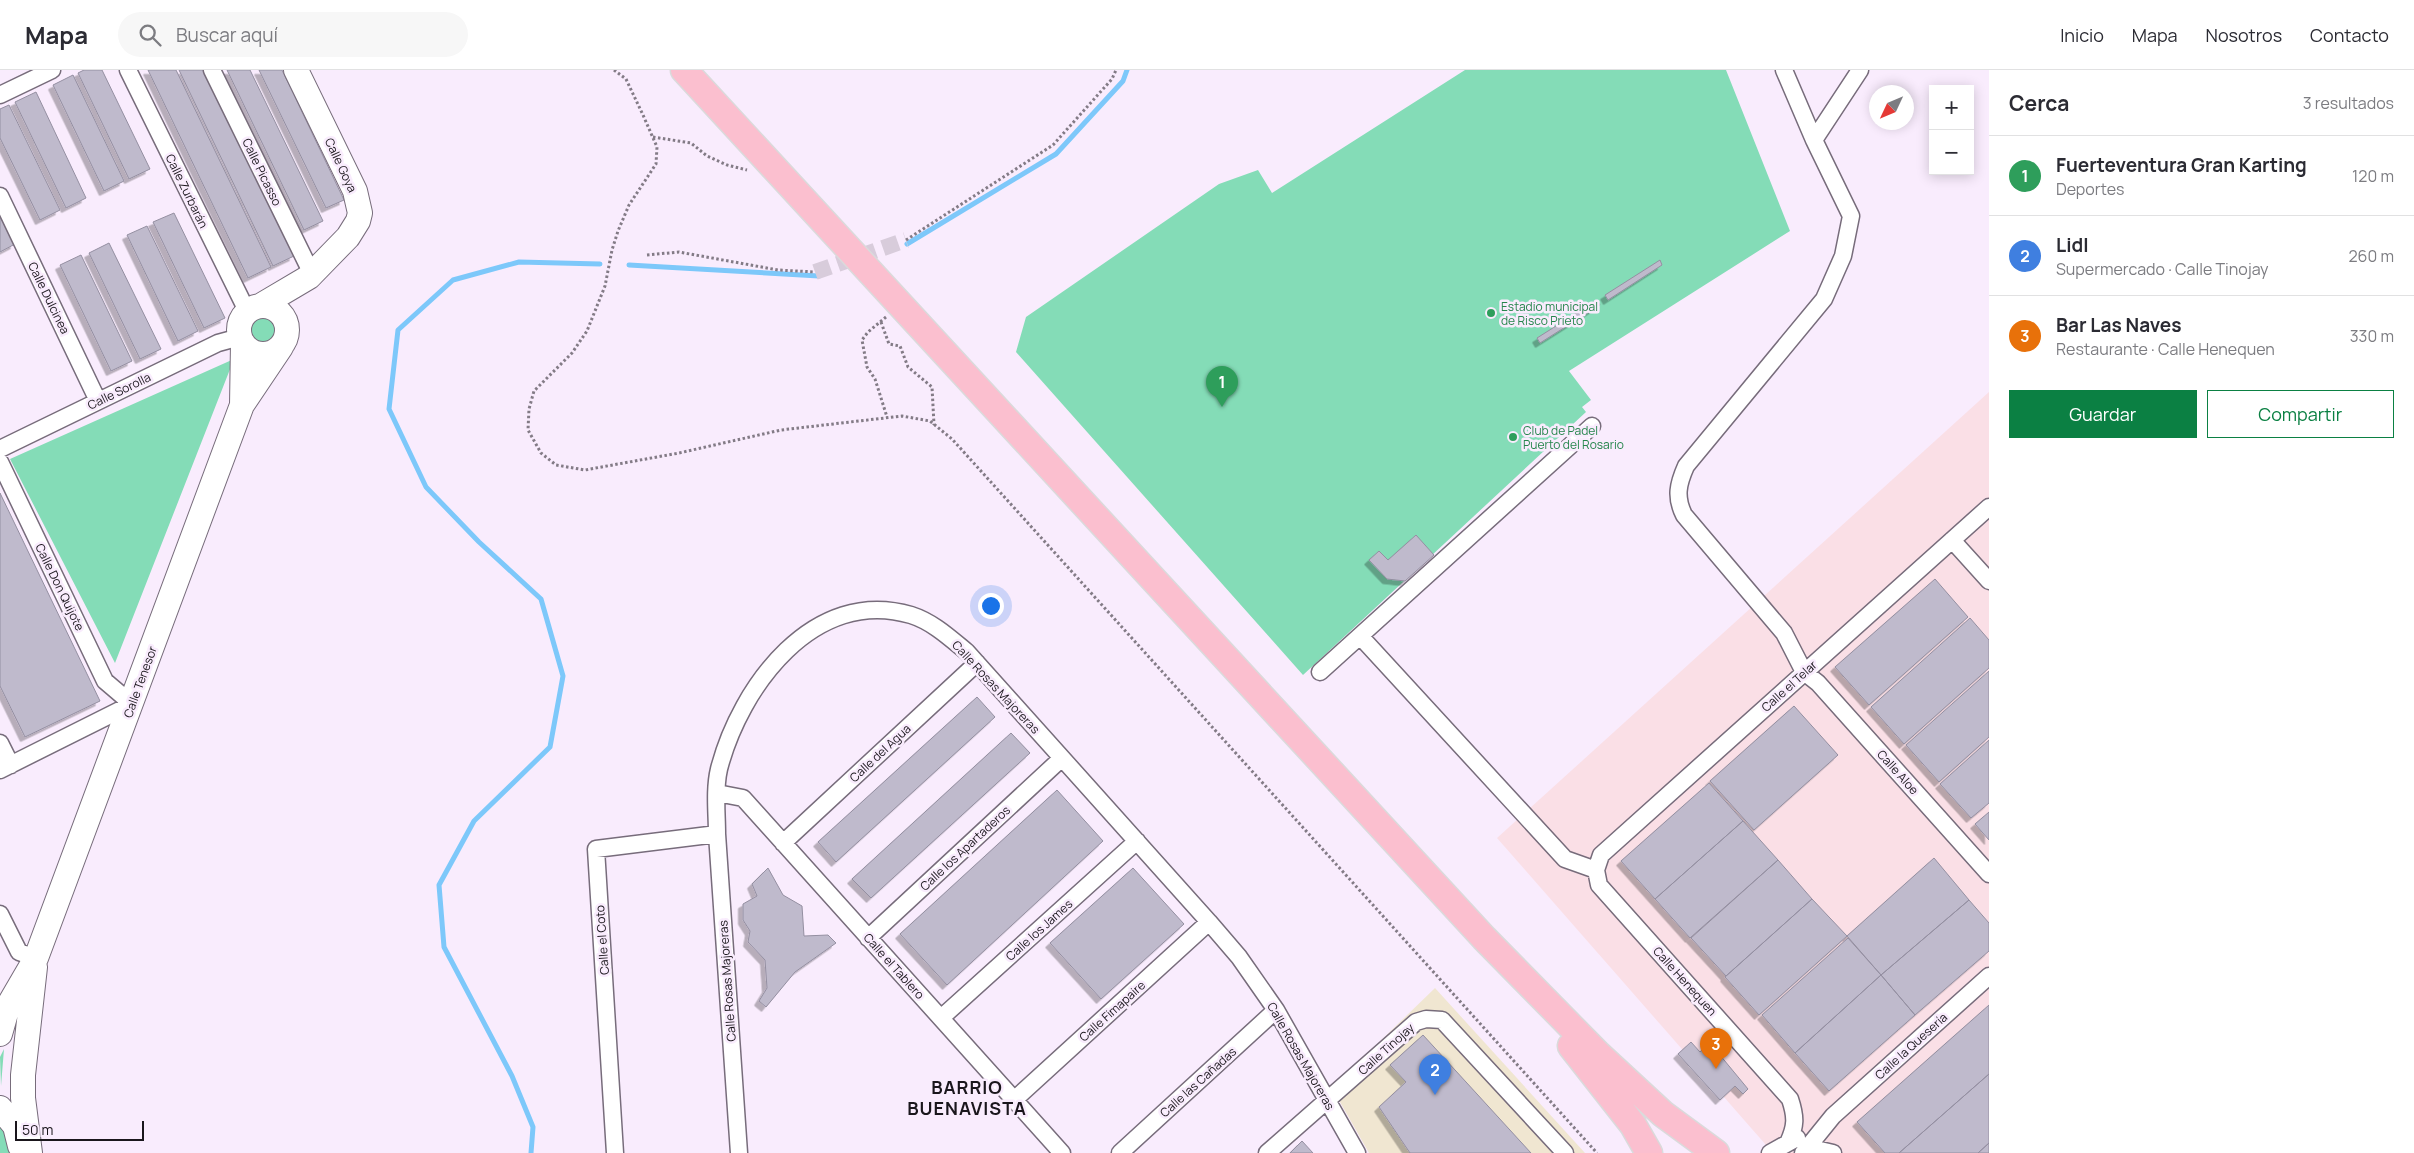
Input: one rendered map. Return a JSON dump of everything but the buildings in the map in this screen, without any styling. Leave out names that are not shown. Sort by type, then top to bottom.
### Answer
[{"type":"main road","points":[[684,70],[1484,938],[1613,1068],[1663,1114],[1716,1153]]},
{"type":"main road","points":[[1484,938],[1632,1125],[1649,1153]]},
{"type":"street","points":[[0,96],[52,70]]},
{"type":"street","name":"Calle Zurbarán","points":[[128,70],[254,308]]},
{"type":"street","name":"Calle Picasso","points":[[212,70],[311,276]]},
{"type":"street","name":"Calle Goya","points":[[254,308],[311,276],[348,237],[358,221],[360,212],[355,191],[296,70]]},
{"type":"street","points":[[1784,70],[1814,140],[1851,216],[1842,256],[1824,299],[1686,466],[1677,495],[1684,515],[1784,633],[1804,672]]},
{"type":"street","points":[[1814,140],[1860,70]]},
{"type":"street","name":"Calle Dulcinea","points":[[0,196],[98,401]]},
{"type":"street","name":"Calle Goya","points":[[284,340],[311,276]]},
{"type":"street","points":[[267,306],[279,312],[284,318],[284,340],[267,354],[253,352],[241,340],[240,323],[254,308],[267,306]]},
{"type":"street","name":"Calle Sorolla","points":[[0,449],[218,343],[241,340]]},
{"type":"street","name":"Calle Tenesor","points":[[241,340],[242,405]]},
{"type":"street","name":"Calle Tenesor","points":[[0,1034],[4,1013],[36,958],[242,405],[284,340]]},
{"type":"street","points":[[1320,672],[1592,426]]},
{"type":"street","name":"Calle Don Quijote","points":[[0,462],[105,681],[132,704]]},
{"type":"street","name":"Calle el Telar","points":[[1596,870],[1601,855],[1989,507]]},
{"type":"street","points":[[1952,540],[1989,581]]},
{"type":"street","name":"Calle Rosas Majoreras","points":[[739,1153],[717,834],[719,770],[732,732],[750,695],[768,669],[794,643],[824,622],[852,612],[887,611],[911,615],[940,629],[977,663],[1209,922],[1239,957],[1276,1010],[1357,1153]]},
{"type":"street","points":[[1360,636],[1565,859],[1596,870]]},
{"type":"street","name":"Calle del Agua","points":[[783,843],[977,663]]},
{"type":"street","name":"Calle Aloe","points":[[1804,672],[1818,683],[1989,874]]},
{"type":"street","points":[[0,743],[5,767],[132,704]]},
{"type":"street","name":"Calle los Apartaderos","points":[[868,938],[1062,758]]},
{"type":"street","name":"Calle el Tablero","points":[[717,793],[743,798],[1062,1153]]},
{"type":"street","name":"Calle el Coto","points":[[615,1153],[596,849],[717,834]]},
{"type":"street","name":"Calle los James","points":[[941,1018],[1137,841]]},
{"type":"street","name":"Calle Henequen","points":[[1596,870],[1598,885],[1790,1099],[1796,1115],[1795,1129],[1788,1143]]},
{"type":"street","points":[[0,914],[19,952],[36,958]]},
{"type":"street","name":"Calle Fimapaire","points":[[1014,1100],[1209,922]]},
{"type":"street","name":"Calle Tenesor","points":[[30,1153],[23,1098],[23,1075],[36,958]]},
{"type":"street","name":"Calle la Quesería","points":[[1803,1153],[1833,1116],[1989,976]]},
{"type":"street","name":"Calle las Cañadas","points":[[1120,1153],[1276,1010]]},
{"type":"street","name":"Calle Tinojay","points":[[1267,1153],[1416,1022],[1426,1019],[1442,1020],[1565,1153]]},
{"type":"street","points":[[0,1108],[15,1126],[20,1153]]},
{"type":"street","name":"Calle la Quesería","points":[[1770,1153],[1833,1116]]},
{"type":"street","points":[[1810,1153],[1820,1150],[1833,1153]]},
{"type":"path","points":[[614,70],[626,79],[657,146],[656,164],[625,214],[612,250],[606,286],[587,331],[572,353],[534,391],[528,408],[528,430],[541,453],[556,465],[585,470],[678,453],[781,430],[902,416],[930,421],[952,440],[1597,1153]]},
{"type":"path","points":[[906,240],[1053,145],[1112,79],[1116,70]]},
{"type":"path","points":[[652,137],[691,143],[707,156],[727,166],[752,172]]},
{"type":"path","points":[[646,255],[680,252],[778,270],[815,272]]},
{"type":"path","points":[[887,417],[875,380],[867,367],[862,340],[868,332],[881,322],[887,315],[888,310]]},
{"type":"path","points":[[881,322],[890,344],[900,346],[908,367],[932,387],[934,425]]},
{"type":"shaded area","points":[[1989,392],[1989,1153],[1773,1153],[1497,838]]},
{"type":"shaded area","points":[[1435,988],[1585,1153],[1369,1153],[1332,1088]]},
{"type":"green space","points":[[1465,70],[1726,70],[1790,231],[1569,371],[1591,400],[1582,407],[1586,412],[1303,675],[1016,352],[1026,317],[1219,184],[1258,170],[1272,193]]},
{"type":"green space","points":[[262,316],[272,320],[276,330],[272,340],[262,344],[252,340],[248,330],[252,320]]},
{"type":"green space","points":[[234,359],[115,663],[10,459]]},
{"type":"green space","points":[[4,1049],[1,1086],[0,1057]]},
{"type":"green space","points":[[0,1121],[5,1126],[12,1153],[0,1153]]},
{"type":"waterway","points":[[907,244],[1056,154],[1123,81],[1127,70]]},
{"type":"waterway","points":[[531,1153],[533,1127],[512,1076],[444,947],[439,885],[474,821],[550,747],[563,676],[541,599],[479,542],[426,487],[389,409],[398,330],[453,280],[519,262],[600,264]]},
{"type":"waterway","points":[[629,265],[819,276]]},
{"type":"tunnel","points":[[815,272],[906,240]]},
{"type":"place","name":"Estadio municipal de Risco Prieto","points":[[1491,313]]},
{"type":"place","name":"Fuerteventura Gran Karting","points":[[1222,407]]},
{"type":"place","name":"Club de Padel Puerto del Rosario","points":[[1513,437]]},
{"type":"place","name":"Bar Las Naves","points":[[1716,1069]]},
{"type":"place","name":"Lidl","points":[[1435,1095]]},
{"type":"district","name":"BARRIO BUENAVISTA","points":[[967,1097]]}]
